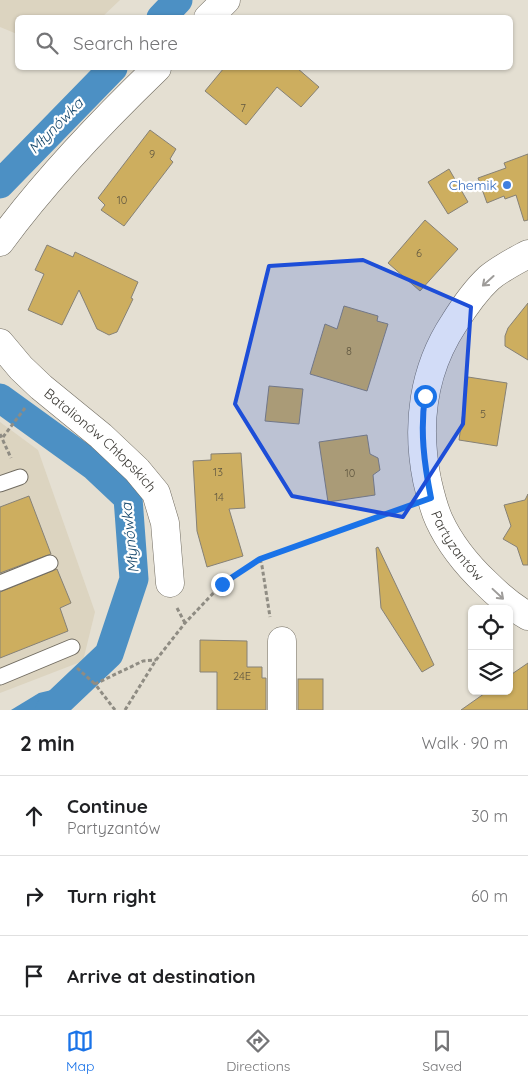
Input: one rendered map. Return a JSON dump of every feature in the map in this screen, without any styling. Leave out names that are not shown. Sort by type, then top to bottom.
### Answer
[{"type":"street","points":[[211,15],[226,0]]},
{"type":"street","points":[[0,242],[61,167],[155,70]]},
{"type":"street","name":"Partyzantów","points":[[528,254],[490,278],[476,291],[464,307],[448,333],[430,372],[422,420],[424,464],[431,498],[439,520],[453,545],[472,570],[501,598],[528,616]]},
{"type":"street","name":"Batalionów Chłopskich","points":[[0,343],[16,363],[41,387],[101,436],[137,470],[156,493],[165,523],[170,583]]},
{"type":"street","points":[[282,641],[282,710]]},
{"type":"lane","points":[[0,484],[20,477]]},
{"type":"lane","points":[[0,583],[50,563]]},
{"type":"lane","points":[[0,677],[72,647]]},
{"type":"path","points":[[20,477],[1,435],[13,424],[27,405]]},
{"type":"path","points":[[125,710],[156,660],[185,623],[222,584],[260,559],[431,498]]},
{"type":"path","points":[[260,559],[272,629],[282,641]]},
{"type":"path","points":[[95,684],[143,661],[156,660]]},
{"type":"path","points":[[76,667],[95,684],[115,710]]},
{"type":"highlighted area","points":[[363,260],[471,307],[463,424],[403,517],[292,496],[235,404],[269,266]]},
{"type":"shaded area","points":[[0,0],[120,0],[104,15],[15,15],[15,33],[0,27]]},
{"type":"shaded area","points":[[0,422],[38,450],[95,612],[83,661],[0,693]]},
{"type":"water","points":[[60,688],[72,707],[70,710],[11,710],[39,693]]},
{"type":"building","points":[[222,70],[299,70],[319,87],[301,107],[277,87],[246,125],[205,91]]},
{"type":"building","points":[[150,130],[176,149],[170,159],[173,162],[124,226],[101,210],[105,205],[98,198]]},
{"type":"building","points":[[528,154],[528,220],[524,221],[516,195],[505,199],[504,196],[487,203],[478,178],[506,168],[504,163]]},
{"type":"building","points":[[449,169],[468,202],[448,214],[428,182]]},
{"type":"building","points":[[425,220],[458,249],[420,291],[388,263]]},
{"type":"building","points":[[47,245],[73,257],[75,252],[138,282],[131,298],[133,299],[117,332],[109,335],[97,329],[79,290],[62,325],[28,310],[44,274],[35,270]]},
{"type":"building","points":[[528,303],[528,360],[505,346],[505,336],[508,328]]},
{"type":"building","points":[[344,306],[378,316],[377,321],[388,324],[367,391],[310,374],[325,324],[337,329]]},
{"type":"building","points":[[468,377],[507,383],[497,446],[459,440]]},
{"type":"building","points":[[269,386],[303,389],[299,424],[265,421]]},
{"type":"building","points":[[367,435],[370,454],[378,458],[380,470],[373,475],[375,495],[328,502],[319,442]]},
{"type":"building","points":[[241,453],[245,508],[229,509],[243,556],[207,567],[197,531],[193,461],[211,460],[211,454]]},
{"type":"building","points":[[528,494],[528,565],[523,565],[517,547],[503,539],[511,526],[504,505],[525,500]]},
{"type":"building","points":[[29,496],[51,554],[0,573],[0,507]]},
{"type":"building","points":[[378,547],[434,665],[422,672],[381,608],[376,548]]},
{"type":"building","points":[[57,569],[71,603],[60,608],[68,631],[0,658],[0,592]]},
{"type":"building","points":[[200,640],[247,641],[247,667],[262,667],[262,678],[266,678],[266,710],[217,710],[217,672],[200,672]]},
{"type":"building","points":[[528,663],[528,710],[461,710],[482,695],[513,695],[513,673]]},
{"type":"building","points":[[298,679],[323,679],[323,710],[298,710]]},
{"type":"waterway","name":"Młynówka","points":[[164,15],[178,0]]},
{"type":"waterway","name":"Młynówka","points":[[0,184],[111,70]]},
{"type":"waterway","name":"Młynówka","points":[[0,398],[94,466],[128,498],[134,579],[109,654],[50,710]]},
{"type":"place","name":"Chemik","points":[[507,185]]},
{"type":"route","points":[[222,584],[260,559],[431,498],[423,450],[422,420],[425,396]]}]
